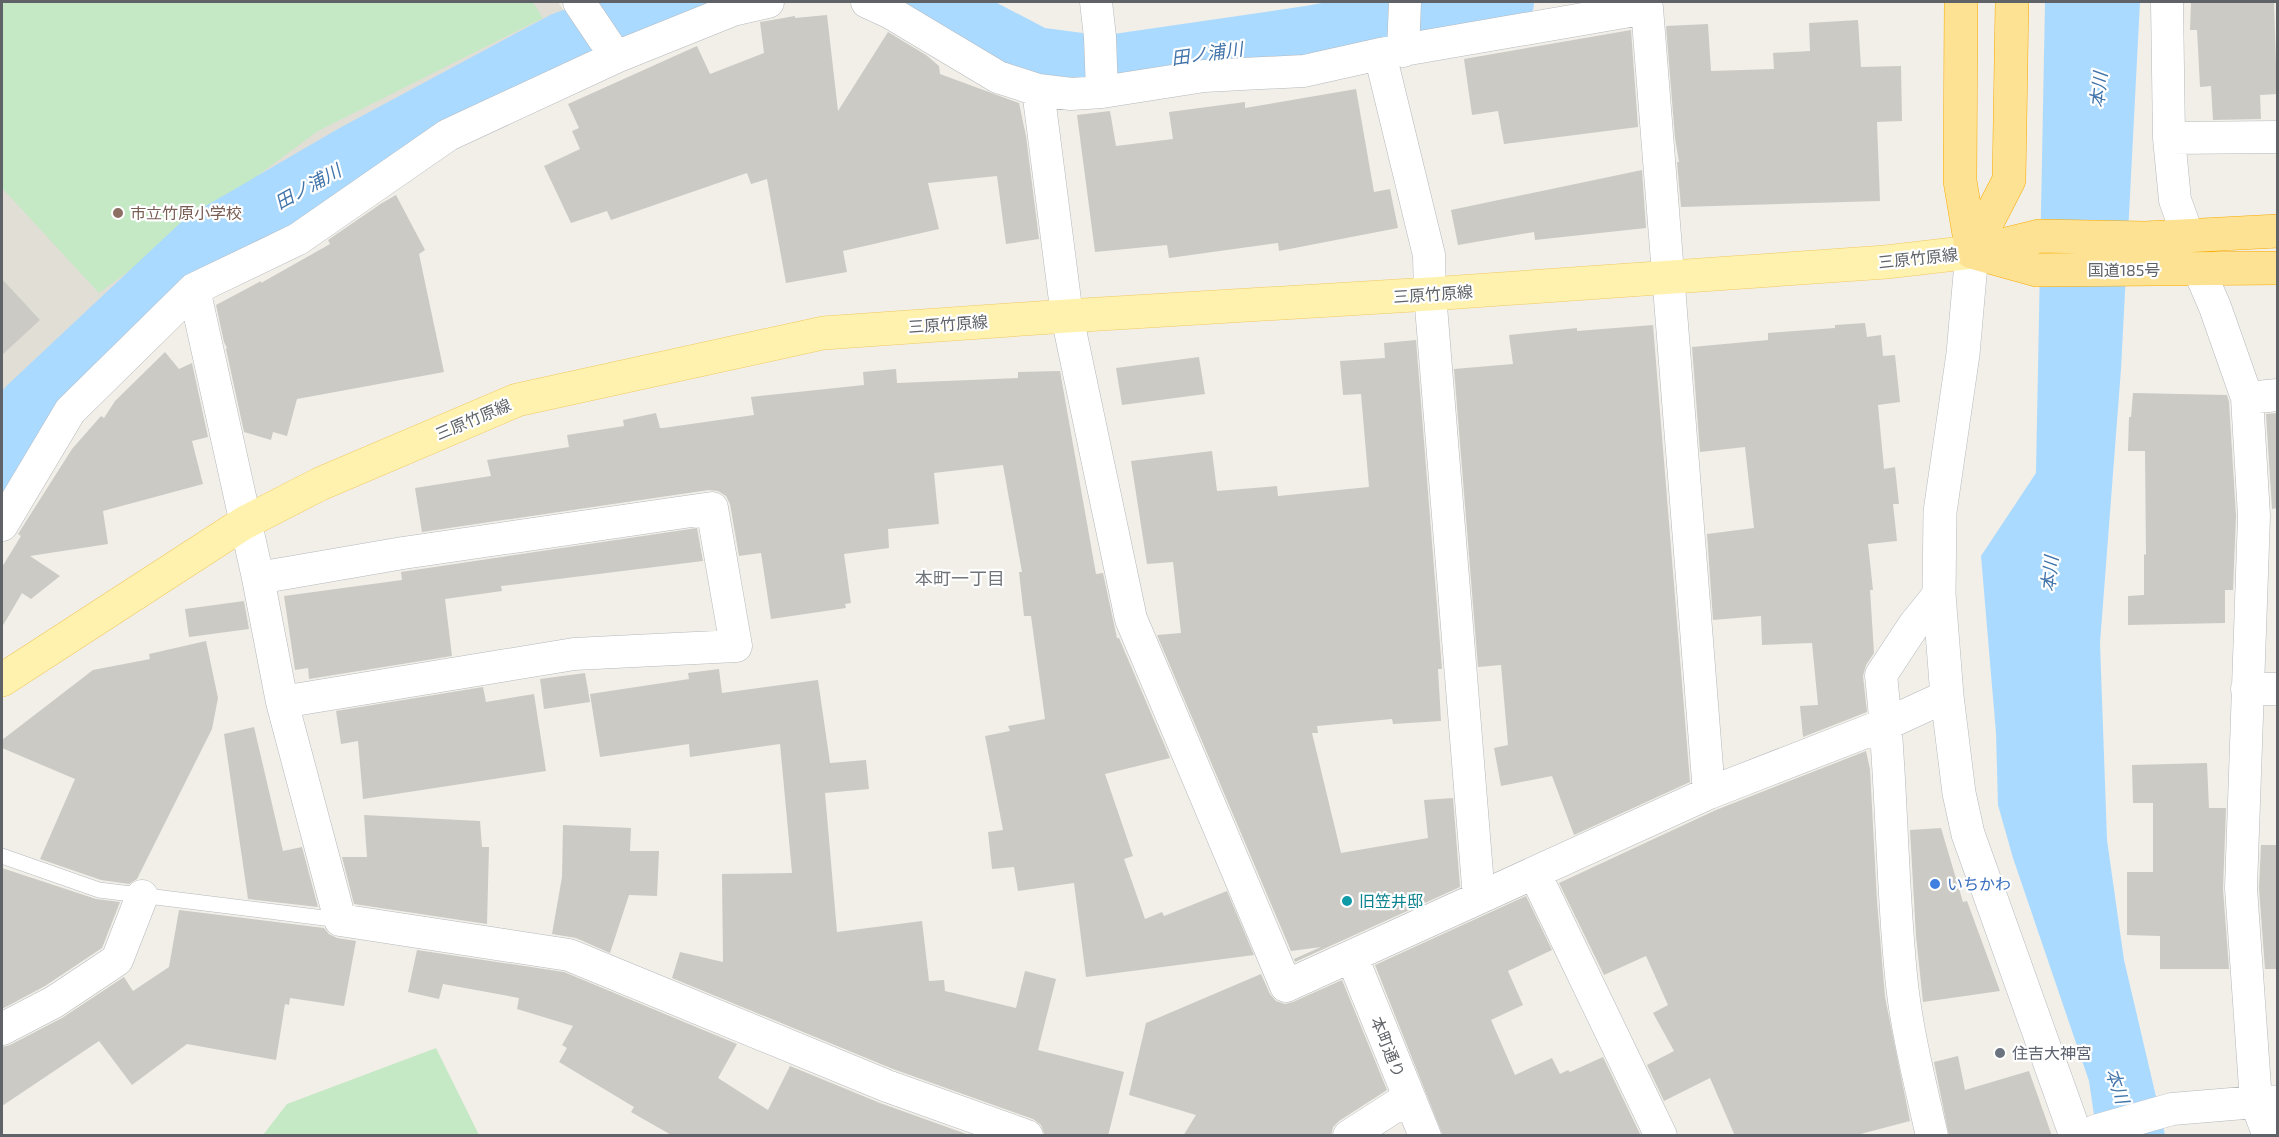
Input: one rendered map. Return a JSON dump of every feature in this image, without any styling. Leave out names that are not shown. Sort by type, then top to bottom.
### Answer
[{"type":"highway","points":[[1960,2],[1960,181],[1972,252]]},
{"type":"highway","points":[[1972,252],[2009,180],[2012,2]]},
{"type":"highway","name":"国道185号","points":[[1972,252],[2037,270],[2145,254],[2188,236],[2277,231]]},
{"type":"highway","name":"国道185号","points":[[1972,252],[2039,236],[2145,254],[2199,270],[2277,268]]},
{"type":"main road","name":"三原竹原線","points":[[2,680],[244,523],[320,484],[517,400],[822,333],[1886,262],[1972,252]]},
{"type":"street","points":[[2,525],[70,411],[194,289],[298,239],[598,30],[734,10],[768,2]]},
{"type":"street","points":[[867,2],[891,13],[998,77],[1038,90],[1071,94],[1102,92],[1204,76],[1304,71],[1395,49],[1647,8],[1709,793]]},
{"type":"street","points":[[1096,2],[1102,92]]},
{"type":"street","points":[[1404,2],[1395,49],[1429,255],[1430,294],[1479,898]]},
{"type":"street","points":[[2167,2],[2169,138],[2175,200],[2188,236]]},
{"type":"street","points":[[1038,90],[1067,316],[1131,619],[1286,986],[1709,793],[1886,724],[1947,696]]},
{"type":"street","points":[[2169,138],[2277,137]]},
{"type":"street","points":[[1972,252],[1963,354],[1940,512],[1939,594],[1947,696],[1959,793],[1968,834],[2086,1134],[2172,1109],[2267,1102]]},
{"type":"street","points":[[2199,270],[2215,307],[2247,398],[2266,515],[2262,689],[2241,888],[2267,1102],[2269,1136]]},
{"type":"street","points":[[194,289],[258,578],[282,702],[340,920],[569,955],[887,1086],[1017,1134]]},
{"type":"street","points":[[2247,398],[2277,395]]},
{"type":"street","points":[[258,578],[403,553],[712,508],[736,646],[574,654],[282,702]]},
{"type":"street","points":[[1932,1136],[1908,1030],[1901,975],[1881,675],[1914,625],[1939,594]]},
{"type":"street","points":[[1535,874],[1661,1136]]},
{"type":"street","points":[[2,1029],[54,1002],[117,960],[142,896]]},
{"type":"street","name":"本町通り","points":[[1352,957],[1425,1136]]},
{"type":"street","points":[[1349,1136],[1408,1098]]},
{"type":"lane","points":[[2,856],[99,890],[340,920]]},
{"type":"shaded area","name":"市立竹原小学校","points":[[2,2],[558,2],[575,27],[309,161],[159,264],[14,413],[2,434]]},
{"type":"green space","name":"市立竹原小学校","points":[[2,2],[533,2],[543,18],[318,131],[99,293],[2,188]]},
{"type":"green space","points":[[436,1048],[479,1135],[263,1135],[287,1104]]},
{"type":"water","name":"本川","points":[[2045,2],[2140,2],[2121,369],[2100,643],[2107,840],[2124,960],[2165,1135],[2097,1135],[2089,1081],[2013,858],[1998,805],[1996,733],[1981,556],[2036,473]]},
{"type":"building","points":[[2191,2],[2274,2],[2277,94],[2260,95],[2261,119],[2213,120],[2211,86],[2200,87],[2197,30],[2190,30]]},
{"type":"building","points":[[827,15],[838,111],[888,32],[926,55],[939,66],[940,74],[1019,103],[1026,136],[1039,239],[1006,244],[997,176],[928,183],[939,229],[843,251],[847,272],[786,283],[767,179],[751,184],[747,173],[611,220],[607,211],[571,223],[544,166],[580,149],[572,131],[579,128],[568,104],[697,46],[710,74],[764,53],[760,22],[795,16],[795,18]]},
{"type":"building","points":[[1858,20],[1861,67],[1901,66],[1902,121],[1877,122],[1880,201],[1681,207],[1666,26],[1708,24],[1711,71],[1774,69],[1773,53],[1810,51],[1809,23]]},
{"type":"building","points":[[1631,30],[1638,127],[1504,144],[1498,111],[1472,115],[1464,59]]},
{"type":"building","points":[[1356,89],[1374,192],[1390,189],[1398,228],[1279,251],[1278,243],[1169,258],[1167,245],[1095,252],[1077,115],[1110,111],[1116,146],[1173,139],[1169,112],[1245,102],[1245,108]]},
{"type":"building","points":[[1642,170],[1646,228],[1535,240],[1534,232],[1458,245],[1451,210]]},
{"type":"building","points":[[396,195],[425,250],[419,254],[444,372],[297,399],[287,436],[273,432],[271,440],[244,432],[216,305],[261,281],[261,283],[330,244],[328,240]]},
{"type":"building","points":[[2,279],[40,320],[2,355]]},
{"type":"building","points":[[1865,323],[1867,337],[1881,335],[1883,356],[1895,355],[1900,402],[1878,405],[1884,469],[1895,467],[1899,504],[1893,504],[1897,541],[1868,544],[1873,590],[1870,590],[1874,653],[1866,665],[1863,676],[1867,712],[1803,737],[1800,706],[1818,705],[1812,643],[1762,645],[1761,616],[1713,620],[1707,534],[1754,528],[1745,447],[1700,452],[1692,347],[1768,340],[1768,333],[1835,328],[1835,325]]},
{"type":"building","points":[[1653,325],[1690,782],[1574,835],[1552,776],[1501,786],[1494,748],[1508,745],[1501,665],[1478,667],[1454,369],[1513,364],[1509,335],[1577,328],[1577,331]]},
{"type":"building","points":[[1416,340],[1442,669],[1438,669],[1441,721],[1393,724],[1392,719],[1317,726],[1318,733],[1312,733],[1341,853],[1428,838],[1424,800],[1453,798],[1460,887],[1295,962],[1294,959],[1321,947],[1291,951],[1157,635],[1181,633],[1173,562],[1147,564],[1131,461],[1212,451],[1217,491],[1277,486],[1278,496],[1369,487],[1361,394],[1343,395],[1340,361],[1385,358],[1384,343]]},
{"type":"building","points":[[165,352],[179,369],[192,363],[208,437],[192,441],[203,484],[103,511],[108,544],[30,556],[60,576],[31,599],[22,593],[2,627],[2,567],[21,536],[18,534],[72,449],[101,416],[104,418],[115,401]]},
{"type":"building","points":[[1199,357],[1205,394],[1122,405],[1116,368]]},
{"type":"building","points":[[896,369],[897,383],[1018,378],[1018,372],[1060,371],[1096,574],[1103,573],[1117,638],[1119,638],[1170,758],[1105,774],[1133,856],[1124,859],[1145,919],[1162,912],[1164,916],[1227,891],[1254,955],[1086,977],[1074,883],[1018,891],[1014,867],[992,869],[988,832],[1003,830],[985,736],[1010,731],[1008,726],[1045,719],[1031,616],[1024,616],[1019,572],[1022,572],[1003,465],[934,473],[939,524],[888,529],[889,548],[844,554],[851,603],[845,604],[846,608],[771,619],[761,553],[739,556],[730,504],[726,496],[718,491],[709,490],[422,532],[415,488],[491,476],[487,460],[569,447],[567,435],[624,426],[623,420],[656,413],[660,428],[754,415],[751,397],[864,385],[863,372]]},
{"type":"building","points":[[2133,393],[2227,395],[2236,516],[2233,590],[2225,590],[2225,623],[2128,625],[2128,596],[2144,595],[2144,554],[2146,555],[2145,451],[2128,451],[2129,417],[2131,417]]},
{"type":"building","points":[[2277,413],[2277,508],[2272,509],[2266,414]]},
{"type":"building","points":[[697,528],[703,561],[501,586],[502,591],[445,599],[452,656],[309,679],[308,668],[295,670],[284,596],[402,580],[401,572]]},
{"type":"building","points":[[244,601],[249,629],[189,637],[185,609]]},
{"type":"building","points":[[206,641],[218,698],[212,729],[137,879],[129,884],[101,880],[40,859],[75,779],[2,748],[2,740],[93,670],[150,659],[149,654]]},
{"type":"building","points":[[719,669],[722,693],[818,680],[830,763],[866,760],[869,789],[825,793],[837,932],[922,921],[929,981],[944,980],[945,991],[1016,1008],[1025,971],[1056,979],[1038,1050],[1124,1072],[1108,1136],[1045,1136],[1041,1125],[1033,1119],[893,1069],[672,978],[680,952],[723,962],[722,874],[792,873],[780,744],[690,757],[689,744],[600,757],[590,694],[689,679],[688,673]]},
{"type":"building","points":[[585,673],[590,702],[544,709],[540,679]]},
{"type":"building","points":[[483,687],[486,702],[534,694],[546,771],[363,799],[358,741],[341,744],[336,711]]},
{"type":"building","points":[[254,727],[283,851],[302,847],[318,907],[248,899],[224,734]]},
{"type":"building","points":[[1866,751],[1870,769],[1885,997],[1910,1121],[1853,1136],[1735,1136],[1710,1078],[1664,1101],[1647,1065],[1674,1051],[1653,1013],[1668,1005],[1646,956],[1604,975],[1559,883],[1716,810]]},
{"type":"building","points":[[2207,763],[2209,808],[2226,808],[2223,889],[2229,969],[2160,969],[2160,936],[2127,935],[2127,872],[2153,872],[2153,803],[2133,803],[2132,765]]},
{"type":"building","points":[[364,815],[480,821],[482,847],[489,847],[487,924],[354,904],[342,857],[367,857]]},
{"type":"building","points":[[563,825],[631,828],[630,851],[659,851],[657,896],[629,895],[610,953],[576,938],[552,934],[562,877]]},
{"type":"building","points":[[1941,828],[1963,902],[1967,901],[2000,991],[1923,1002],[1916,936],[1910,830]]},
{"type":"building","points":[[2261,845],[2277,845],[2277,969],[2265,969],[2259,888]]},
{"type":"building","points":[[2,868],[96,899],[120,902],[102,948],[45,986],[2,1009]]},
{"type":"building","points":[[1526,896],[1552,950],[1508,971],[1523,1005],[1491,1020],[1515,1075],[1552,1058],[1560,1074],[1568,1070],[1570,1072],[1603,1057],[1641,1136],[1443,1136],[1375,965]]},
{"type":"building","points":[[179,910],[324,928],[337,938],[356,941],[344,1006],[290,998],[289,1005],[285,1004],[276,1060],[187,1044],[132,1085],[99,1041],[2,1106],[2,1047],[62,1018],[124,977],[133,991],[169,967]]},
{"type":"building","points":[[417,950],[564,972],[737,1044],[718,1078],[768,1110],[790,1066],[880,1103],[972,1136],[673,1136],[631,1112],[634,1107],[559,1062],[567,1048],[562,1045],[573,1026],[517,1009],[519,998],[443,984],[439,999],[408,992]]},
{"type":"building","points":[[1261,974],[1270,994],[1276,1001],[1285,1004],[1342,980],[1387,1090],[1339,1121],[1333,1127],[1331,1136],[1183,1136],[1196,1115],[1129,1095],[1146,1023]]},
{"type":"building","points":[[1958,1056],[1965,1090],[2029,1071],[2052,1136],[1949,1136],[1934,1062]]},
{"type":"waterway","name":"田ノ浦川","points":[[2,459],[30,409],[206,244],[357,156],[564,45],[680,2]]},
{"type":"waterway","name":"田ノ浦川","points":[[924,2],[1035,60],[1103,69],[1315,38],[1501,2]]},
{"type":"place","name":"市立竹原小学校","points":[[118,213]]},
{"type":"place","name":"いちかわ","points":[[1935,884]]},
{"type":"place","name":"旧笠井邸","points":[[1347,901]]},
{"type":"place","name":"住吉大神宮","points":[[2000,1053]]},
{"type":"district","name":"本町一丁目","points":[[960,579]]}]
